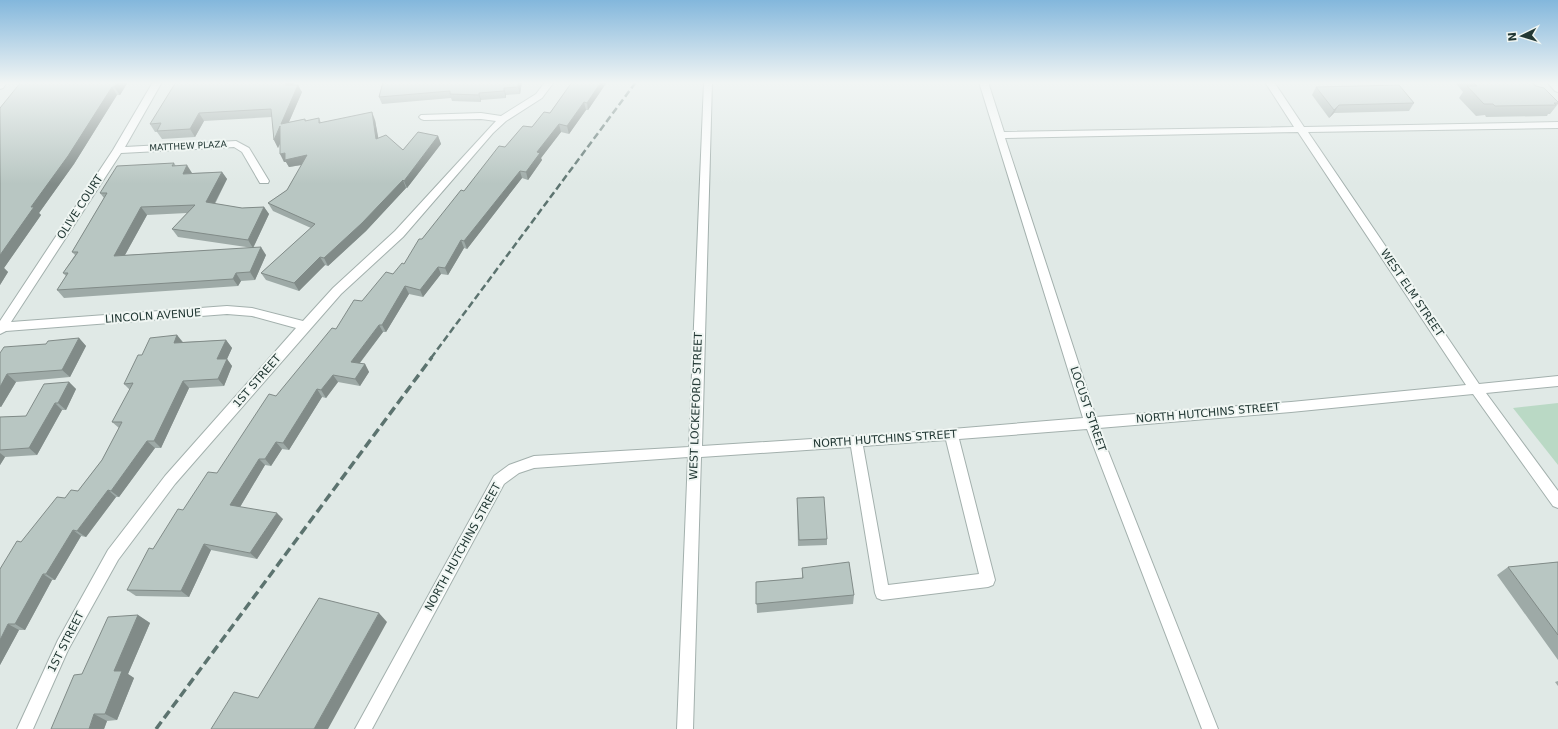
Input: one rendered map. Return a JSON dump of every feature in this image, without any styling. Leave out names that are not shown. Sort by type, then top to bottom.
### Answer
[{"type":"street","name":"OLIVE COURT","points":[[1,328],[118,150],[138,116]]},
{"type":"street","points":[[424,117],[480,116]]},
{"type":"street","points":[[481,116],[503,119]]},
{"type":"street","name":"1ST STREET","points":[[25,729],[63,644],[113,555],[170,480],[337,291],[399,234],[490,131],[508,116]]},
{"type":"street","name":"WEST LOCKEFORD STREET","points":[[685,729],[707,116]]},
{"type":"street","name":"LOCUST STREET","points":[[993,116],[1091,423],[1210,729]]},
{"type":"street","name":"WEST ELM STREET","points":[[1292,116],[1475,388],[1558,502]]},
{"type":"street","points":[[999,135],[1558,125]]},
{"type":"street","name":"MATTHEW PLAZA","points":[[118,150],[236,144],[246,150],[264,181]]},
{"type":"street","name":"LINCOLN AVENUE","points":[[1,328],[227,310],[252,312],[305,326]]},
{"type":"street","name":"NORTH HUTCHINS STREET","points":[[363,729],[499,480],[514,469],[534,462],[856,441],[1091,423],[1283,407],[1558,381]]},
{"type":"street","points":[[856,441],[882,592],[988,580],[951,434]]},
{"type":"green space","points":[[1558,403],[1558,465],[1513,408]]},
{"type":"building","points":[[0,116],[93,116],[68,156],[31,207],[34,207],[0,255]]},
{"type":"building","points":[[155,116],[197,116],[190,129],[157,131],[161,123],[150,124]]},
{"type":"building","points":[[272,116],[284,116],[281,124],[305,119],[305,121],[319,118],[319,123],[353,116],[373,116],[376,139],[386,135],[403,150],[418,132],[438,136],[404,181],[403,180],[362,223],[324,258],[320,257],[294,283],[261,273],[315,224],[268,203],[287,190],[307,155],[285,160],[285,153],[280,154],[280,126],[274,140]]},
{"type":"building","points":[[541,116],[574,116],[567,126],[559,124],[537,152],[540,153],[526,172],[520,171],[464,241],[461,240],[445,268],[438,267],[420,290],[405,286],[382,325],[379,325],[351,362],[365,364],[355,379],[333,375],[321,390],[317,389],[283,443],[276,442],[265,459],[259,459],[230,505],[277,513],[250,553],[204,544],[181,591],[127,590],[149,548],[153,549],[178,509],[183,510],[208,472],[217,473],[269,394],[276,396],[332,328],[336,329],[354,300],[362,301],[386,272],[393,274],[402,263],[404,264],[419,239],[422,239],[461,190],[464,191],[499,146],[505,147],[523,126],[532,127]]},
{"type":"building","points":[[174,163],[172,166],[187,165],[183,174],[222,172],[206,202],[242,208],[264,207],[248,240],[172,229],[195,205],[141,207],[114,256],[261,247],[250,272],[236,273],[233,279],[57,290],[68,273],[63,273],[78,252],[72,252],[107,193],[100,193],[117,166]]},
{"type":"building","points":[[177,335],[174,343],[226,340],[217,359],[227,359],[218,379],[183,381],[154,441],[147,441],[111,491],[108,490],[77,531],[73,530],[46,574],[43,574],[15,624],[8,624],[0,640],[0,569],[17,541],[21,542],[57,497],[65,498],[71,490],[78,491],[102,460],[122,422],[112,422],[133,383],[124,384],[138,355],[142,355],[150,338]]},
{"type":"building","points":[[79,338],[62,370],[7,374],[0,387],[0,353],[4,347],[46,344],[48,341]]},
{"type":"building","points":[[69,382],[58,403],[55,403],[29,448],[0,450],[0,417],[26,416],[44,384]]},
{"type":"building","points":[[824,497],[827,539],[799,540],[797,498]]},
{"type":"building","points":[[849,562],[854,595],[756,604],[756,582],[803,578],[802,568]]},
{"type":"building","points":[[1558,562],[1558,635],[1508,567]]},
{"type":"building","points":[[319,598],[379,613],[314,729],[211,729],[234,692],[258,698]]},
{"type":"building","points":[[138,615],[114,671],[122,671],[105,714],[94,714],[89,729],[51,729],[74,675],[82,674],[108,617]]},
{"type":"railway","points":[[431,358],[611,116]]},
{"type":"railway","points":[[156,729],[432,357]]}]
